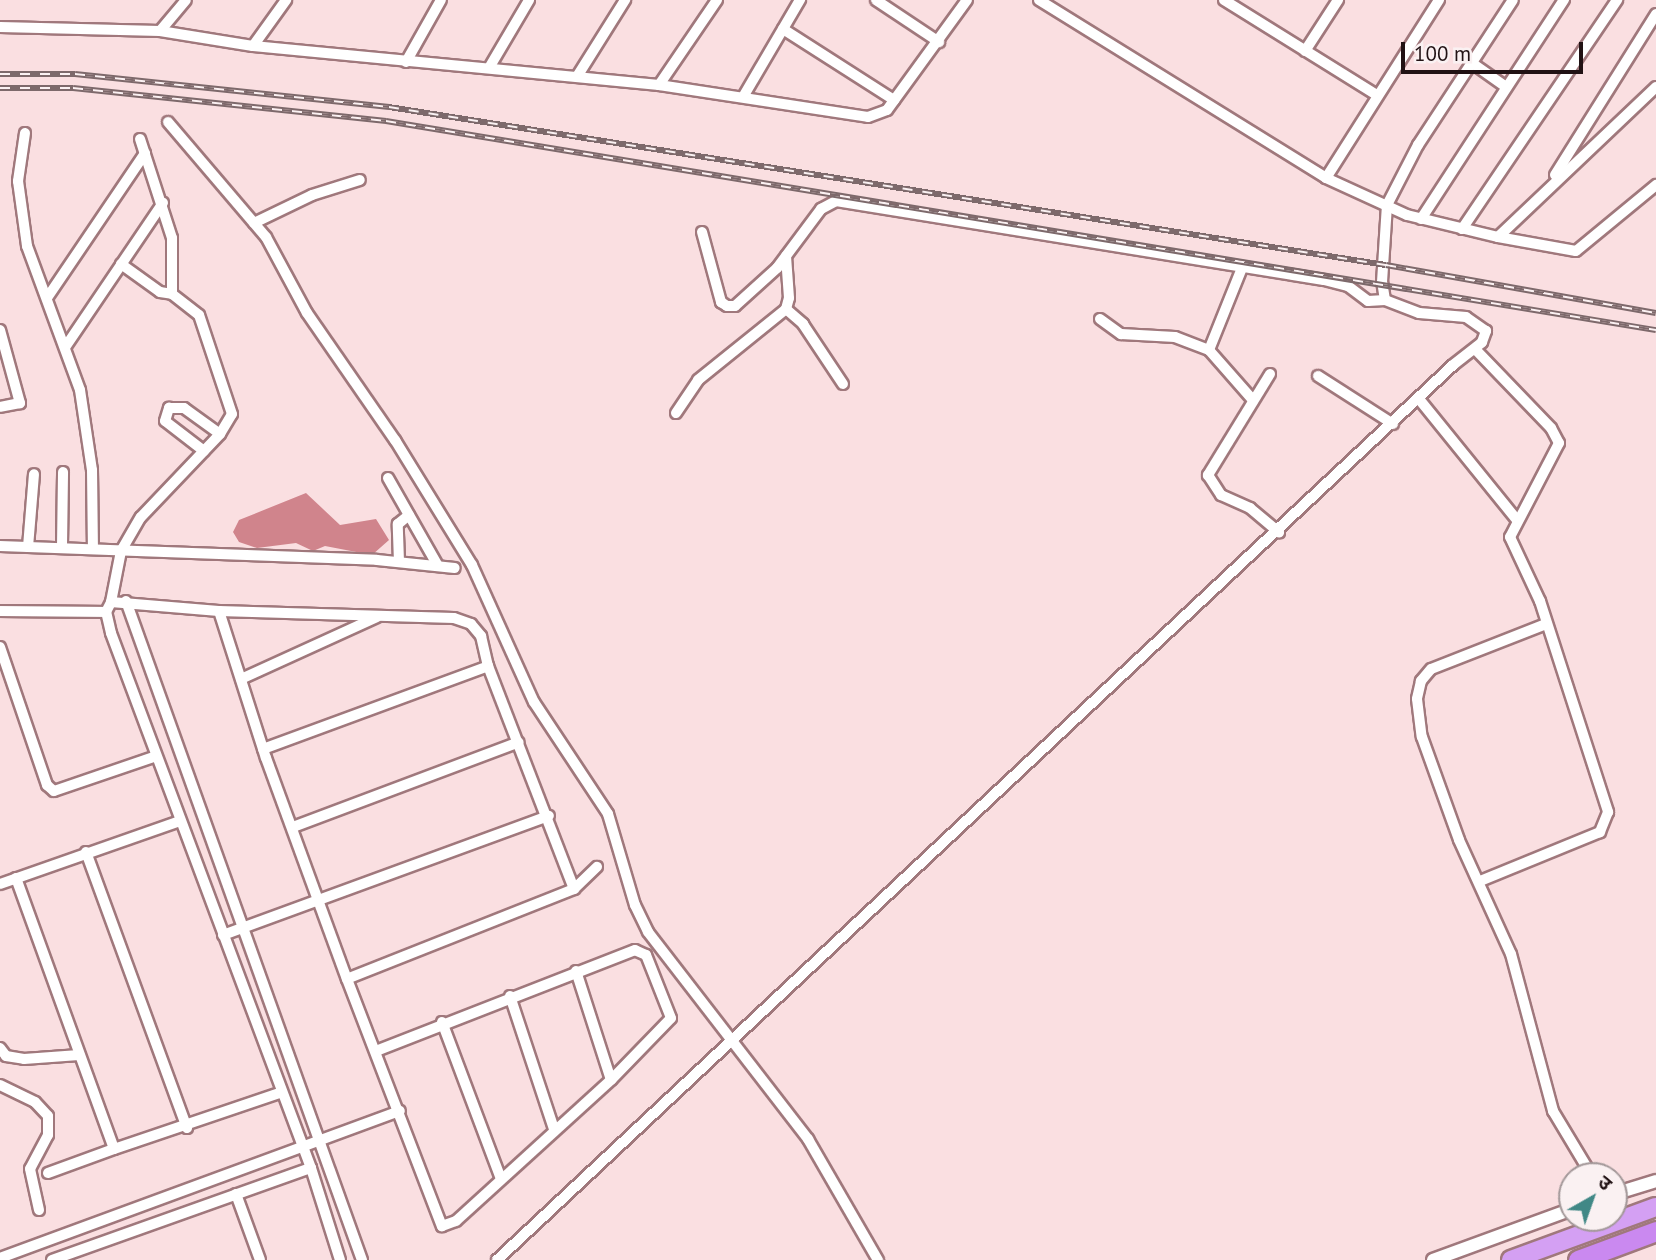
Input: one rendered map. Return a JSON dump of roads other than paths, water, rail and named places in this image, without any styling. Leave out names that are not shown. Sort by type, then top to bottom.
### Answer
[{"type":"highway","points":[[1511,1260],[1656,1207]]},
{"type":"highway","points":[[1578,1260],[1656,1231]]},
{"type":"street","points":[[160,31],[186,0]]},
{"type":"street","points":[[253,46],[286,0]]},
{"type":"street","points":[[406,62],[440,0]]},
{"type":"street","points":[[489,68],[529,0]]},
{"type":"street","points":[[578,75],[625,0]]},
{"type":"street","points":[[659,85],[717,0]]},
{"type":"street","points":[[743,97],[800,0]]},
{"type":"street","points":[[876,0],[939,42]]},
{"type":"street","points":[[0,27],[160,31],[253,46],[406,62],[578,75],[868,117],[880,116],[894,100],[939,42],[967,0]]},
{"type":"street","points":[[1039,0],[1326,178],[1421,219],[1576,251],[1656,185]]},
{"type":"street","points":[[1224,0],[1241,4],[1305,51],[1375,94]]},
{"type":"street","points":[[1305,51],[1338,0]]},
{"type":"street","points":[[1326,178],[1375,94],[1439,0]]},
{"type":"street","points":[[1385,300],[1382,282],[1387,205],[1418,145],[1513,0]]},
{"type":"street","points":[[1421,219],[1564,0]]},
{"type":"street","points":[[1462,229],[1617,0]]},
{"type":"street","points":[[1548,186],[1656,14]]},
{"type":"street","points":[[783,29],[894,100]]},
{"type":"street","points":[[1472,63],[1506,87]]},
{"type":"street","points":[[1498,237],[1548,186],[1656,87]]},
{"type":"street","points":[[168,122],[254,223],[472,565],[534,702],[608,814],[635,905],[648,932],[808,1139],[878,1260]]},
{"type":"street","points":[[25,133],[18,180],[27,246],[66,346],[86,429],[93,549]]},
{"type":"street","points":[[140,139],[163,203],[174,250],[172,294]]},
{"type":"street","points":[[47,298],[145,153]]},
{"type":"street","points":[[254,223],[312,195],[360,180]]},
{"type":"street","points":[[497,1260],[1475,349],[1486,331],[1466,317],[1419,313],[1385,300],[1368,301],[1348,286],[1324,280],[836,201],[821,209],[786,256],[735,306],[727,306],[721,302],[702,232]]},
{"type":"street","points":[[66,346],[163,203]]},
{"type":"street","points":[[676,413],[698,380],[786,309],[789,298],[786,256]]},
{"type":"street","points":[[121,264],[160,292],[172,294],[199,314],[232,414],[220,434],[141,517],[121,551],[109,607],[156,756],[311,1168],[340,1260]]},
{"type":"street","points":[[1209,350],[1242,268]]},
{"type":"street","points":[[786,309],[803,324],[843,384]]},
{"type":"street","points":[[1100,319],[1121,334],[1175,337],[1209,350],[1253,400]]},
{"type":"street","points":[[0,330],[20,403],[0,407]]},
{"type":"street","points":[[1475,349],[1551,428],[1559,443],[1510,537],[1540,601],[1604,797],[1606,825],[1480,881]]},
{"type":"street","points":[[1270,374],[1208,475],[1221,495],[1250,508],[1279,531]]},
{"type":"street","points":[[1318,376],[1393,424]]},
{"type":"street","points":[[1419,399],[1517,520]]},
{"type":"street","points":[[204,451],[165,421],[169,408],[184,408],[220,434]]},
{"type":"street","points":[[62,546],[63,472]]},
{"type":"street","points":[[28,547],[34,474]]},
{"type":"street","points":[[388,478],[438,566]]},
{"type":"street","points":[[399,562],[398,524],[409,515]]},
{"type":"street","points":[[0,546],[62,546],[121,551],[399,562],[455,568]]},
{"type":"street","points":[[126,601],[362,1260]]},
{"type":"street","points":[[0,611],[109,607],[126,601],[219,611],[454,618],[471,624],[481,636],[488,666],[549,816],[574,889]]},
{"type":"street","points":[[219,611],[263,749],[321,900],[347,979],[442,1226],[456,1221],[554,1129],[611,1080],[667,1024],[669,1006],[642,951],[576,971],[442,1022],[376,1051]]},
{"type":"street","points":[[241,678],[380,616]]},
{"type":"street","points":[[1546,624],[1431,669],[1420,681],[1417,699],[1422,737],[1459,840],[1511,954],[1553,1111],[1584,1162]]},
{"type":"street","points":[[0,647],[47,785],[54,791],[156,756]]},
{"type":"street","points":[[263,749],[488,666]]},
{"type":"street","points":[[293,827],[519,742]]},
{"type":"street","points":[[223,935],[549,816]]},
{"type":"street","points":[[0,884],[180,821]]},
{"type":"street","points":[[86,852],[187,1128]]},
{"type":"street","points":[[347,979],[574,889],[597,867]]},
{"type":"street","points":[[16,878],[114,1149]]},
{"type":"street","points":[[576,971],[611,1080]]},
{"type":"street","points":[[510,996],[554,1129]]},
{"type":"street","points":[[442,1022],[501,1179]]},
{"type":"street","points":[[0,1048],[6,1056],[24,1059],[79,1055]]},
{"type":"street","points":[[0,1085],[35,1102],[48,1116],[48,1135],[30,1169],[39,1210]]},
{"type":"street","points":[[48,1172],[187,1128],[282,1092]]},
{"type":"street","points":[[0,1258],[400,1111]]},
{"type":"street","points":[[52,1260],[311,1168]]},
{"type":"street","points":[[1628,1190],[1656,1181]]},
{"type":"street","points":[[236,1194],[260,1260]]},
{"type":"street","points":[[1433,1260],[1558,1214]]},
{"type":"railway","points":[[0,74],[75,74],[389,107],[1386,265],[1656,313]]},
{"type":"railway","points":[[0,88],[73,88],[386,121],[1656,330]]}]
